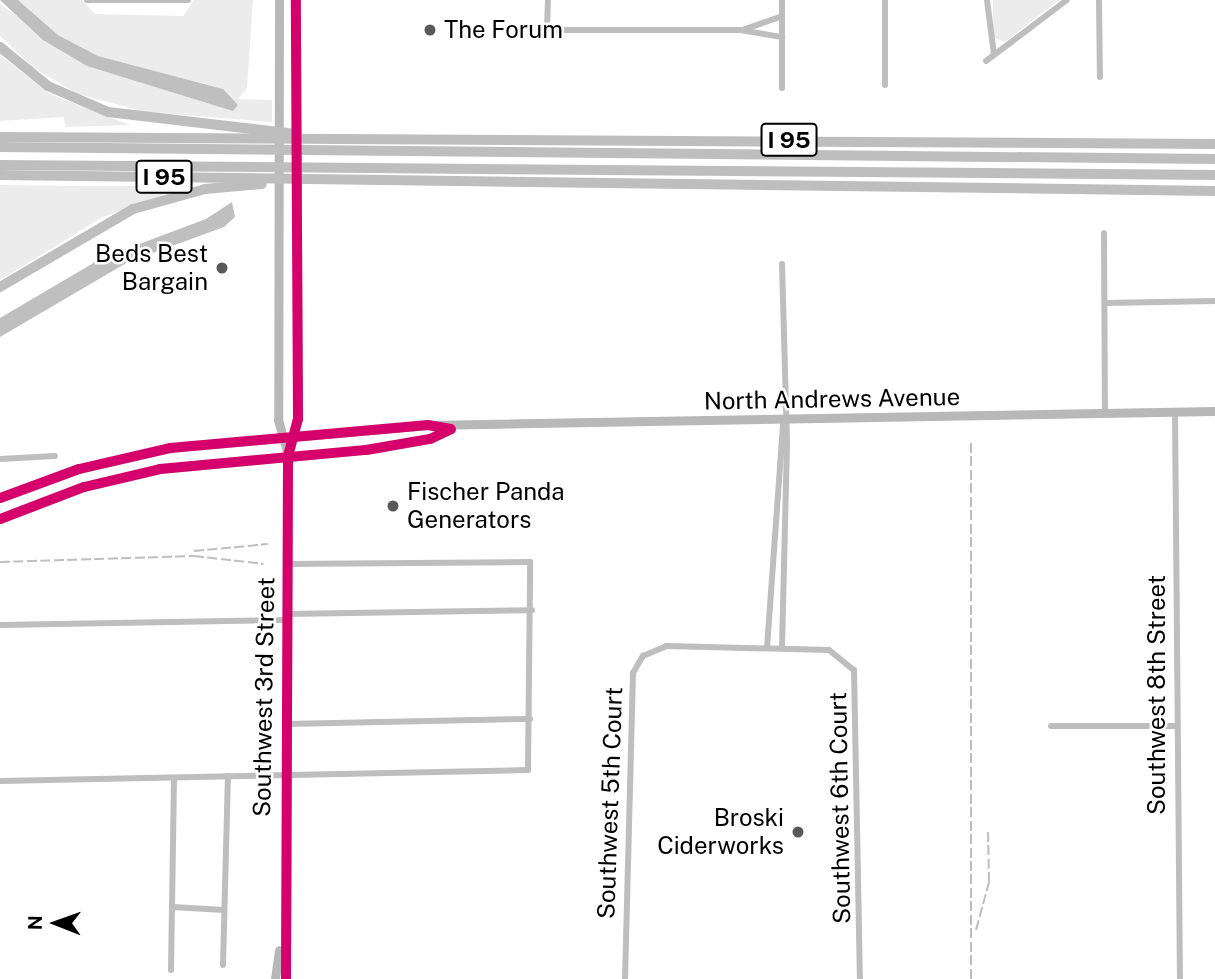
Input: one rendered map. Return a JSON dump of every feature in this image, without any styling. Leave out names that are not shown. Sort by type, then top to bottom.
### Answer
[{"type":"highway","points":[[0,47],[48,86],[108,112],[321,139]]},
{"type":"highway","name":"I 95","points":[[0,136],[1215,144]]},
{"type":"highway","points":[[1063,158],[1161,143]]},
{"type":"highway","points":[[0,147],[1215,159]]},
{"type":"highway","points":[[0,164],[1215,175]]},
{"type":"highway","points":[[795,171],[907,188]]},
{"type":"highway","name":"I 95","points":[[0,175],[1215,191]]},
{"type":"highway","points":[[0,287],[100,225],[155,201],[215,187],[328,178]]},
{"type":"main road","name":"Southwest 3rd Street","points":[[279,0],[283,438],[288,456]]},
{"type":"main road","name":"Southwest 3rd Street","points":[[281,938],[288,456],[293,437],[296,0]]},
{"type":"main road","name":"North Andrews Avenue","points":[[0,498],[143,453],[428,425],[451,429],[1105,411],[1215,411]]},
{"type":"main road","name":"North Andrews Avenue","points":[[0,519],[134,474],[392,446],[451,429]]},
{"type":"main road","points":[[275,979],[281,938]]},
{"type":"main road","points":[[281,938],[286,979]]},
{"type":"street","points":[[548,0],[547,30],[740,30],[782,37]]},
{"type":"street","points":[[782,0],[782,88]]},
{"type":"street","points":[[885,0],[886,85]]},
{"type":"street","points":[[987,0],[994,55]]},
{"type":"street","points":[[986,61],[1067,0]]},
{"type":"street","points":[[1099,0],[1100,77]]},
{"type":"street","points":[[87,1],[188,2]]},
{"type":"street","points":[[740,30],[782,16]]},
{"type":"street","points":[[1104,233],[1105,411]]},
{"type":"street","points":[[782,264],[783,421],[782,648],[767,648],[783,421]]},
{"type":"street","points":[[1105,303],[1215,301]]},
{"type":"street","name":"Southwest 8th Street","points":[[1175,411],[1180,979]]},
{"type":"street","points":[[0,459],[55,456]]},
{"type":"street","points":[[0,781],[527,770],[533,569],[523,557],[287,564]]},
{"type":"street","points":[[0,625],[532,610]]},
{"type":"street","name":"Southwest 5th Court","points":[[625,979],[633,673],[643,656],[666,646],[767,648]]},
{"type":"street","name":"Southwest 6th Court","points":[[782,648],[829,650],[848,661],[857,679],[860,979]]},
{"type":"street","points":[[284,724],[530,719]]},
{"type":"street","points":[[1051,726],[1177,726]]},
{"type":"street","points":[[223,965],[229,776]]},
{"type":"street","points":[[171,970],[174,778]]},
{"type":"street","points":[[172,907],[224,910]]},
{"type":"shaded area","points":[[0,0],[18,0],[58,35],[98,56],[223,89],[238,105],[233,111],[87,66],[43,40]]},
{"type":"shaded area","points":[[18,0],[82,0],[95,14],[183,16],[194,0],[253,0],[247,88],[238,99],[272,100],[272,122],[146,112],[78,94],[34,68],[0,36],[0,4],[87,66],[226,106],[223,89],[98,56],[58,35]]},
{"type":"shaded area","points":[[993,0],[1059,0],[1005,42],[993,37]]},
{"type":"shaded area","points":[[0,55],[50,94],[130,125],[65,127],[64,117],[0,121]]},
{"type":"shaded area","points":[[0,185],[186,186],[101,218],[0,280]]},
{"type":"shaded area","points":[[232,202],[235,217],[224,227],[128,262],[0,337],[0,318],[102,258],[206,219]]},
{"type":"railway","points":[[971,441],[971,979]]},
{"type":"railway","points":[[194,551],[268,544]]},
{"type":"railway","points":[[0,562],[194,556],[264,564]]},
{"type":"railway","points":[[976,930],[989,882],[988,831]]},
{"type":"cycle path","points":[[286,979],[288,456],[298,419],[296,0]]},
{"type":"cycle path","points":[[0,498],[79,469],[170,448],[428,425],[451,429]]},
{"type":"cycle path","points":[[0,519],[84,487],[160,469],[366,450],[430,439],[451,429]]},
{"type":"place","name":"The Forum","points":[[430,30]]},
{"type":"place","name":"Beds Best Bargain","points":[[222,268]]},
{"type":"place","name":"Fischer Panda Generators","points":[[393,506]]},
{"type":"place","name":"Broski Ciderworks","points":[[798,832]]}]
